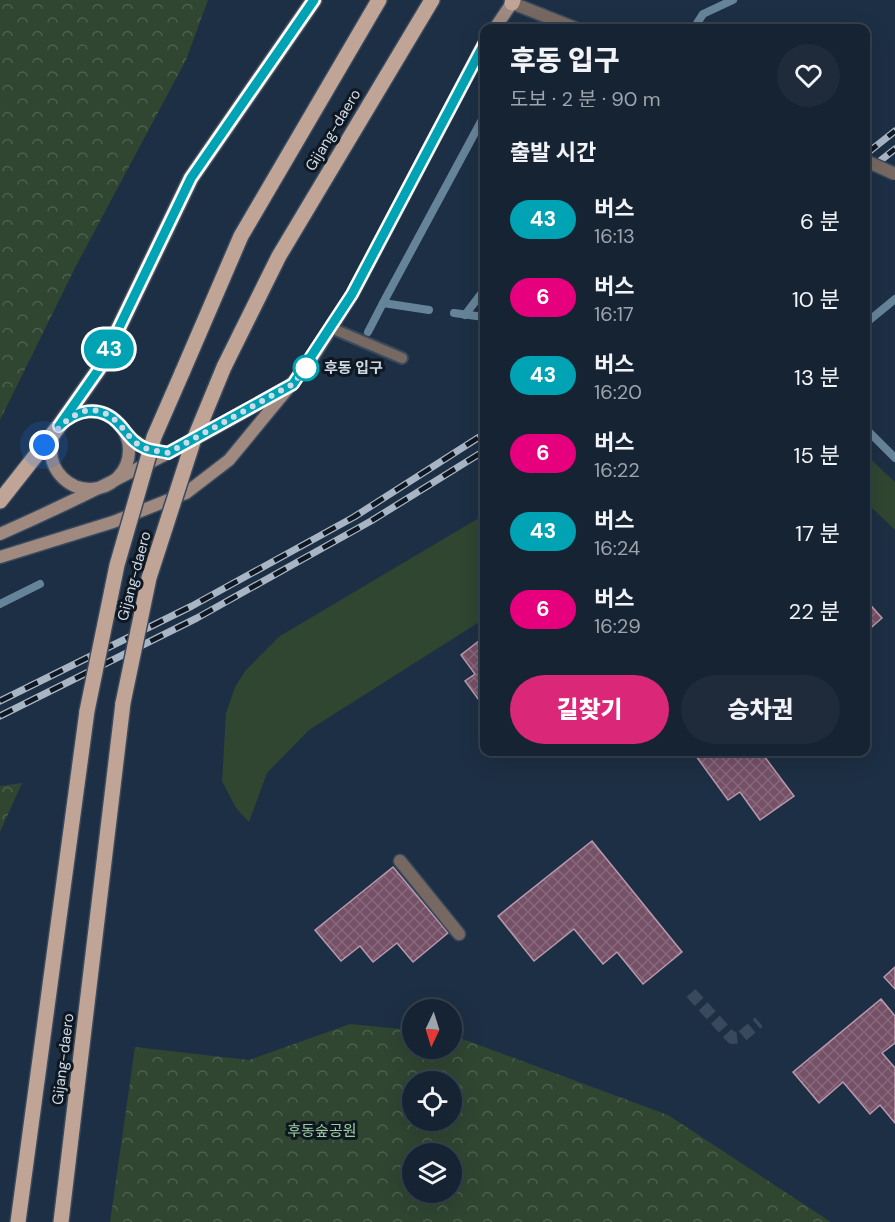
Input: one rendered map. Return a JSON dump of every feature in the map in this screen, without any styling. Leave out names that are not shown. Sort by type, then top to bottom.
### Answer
[{"type":"main road","points":[[0,501],[59,426],[99,369],[191,178],[314,0]]},
{"type":"main road","name":"Gijang-daero","points":[[18,1222],[87,711],[117,565],[154,437],[241,236],[379,0]]},
{"type":"main road","name":"Gijang-daero","points":[[61,1222],[123,703],[149,578],[193,442],[224,367],[279,256],[432,0]]},
{"type":"main road","points":[[498,24],[512,1]]},
{"type":"main road","points":[[0,557],[113,522],[186,493],[229,460],[293,384],[352,294],[480,52]]},
{"type":"main road","points":[[0,534],[111,482],[121,473],[128,461],[129,448],[126,435],[119,423],[99,412],[77,413],[59,426],[51,447],[52,458],[63,478],[86,488],[99,488],[111,482],[168,453],[293,384]]},
{"type":"main road","points":[[126,435],[145,448],[168,453]]},
{"type":"street","points":[[512,1],[566,24]]},
{"type":"street","points":[[870,163],[895,174]]},
{"type":"street","points":[[400,861],[459,934]]},
{"type":"lane","points":[[331,327],[402,358]]},
{"type":"green space","points":[[0,0],[208,0],[186,60],[76,266],[0,420]]},
{"type":"green space","points":[[870,459],[895,482],[895,530],[870,506]]},
{"type":"green space","points":[[480,517],[480,622],[309,730],[267,773],[249,822],[236,808],[222,781],[226,713],[235,687],[246,670],[280,636]]},
{"type":"green space","points":[[22,783],[0,832],[0,786]]},
{"type":"green space","name":"후동숲공원","points":[[350,1024],[402,1029],[402,1059],[462,1059],[462,1039],[668,1115],[831,1222],[110,1222],[135,1047],[249,1060]]},
{"type":"building","points":[[870,604],[882,618],[870,628]]},
{"type":"building","points":[[480,640],[480,702],[465,681],[475,674],[461,655]]},
{"type":"building","points":[[696,756],[764,756],[794,796],[760,820],[740,792],[728,800]]},
{"type":"building","points":[[592,841],[682,952],[643,984],[617,952],[603,964],[574,929],[534,961],[498,916]]},
{"type":"building","points":[[393,867],[448,933],[413,962],[397,943],[373,962],[360,946],[341,961],[315,930]]},
{"type":"building","points":[[895,967],[895,989],[884,977]]},
{"type":"building","points":[[881,999],[895,1016],[895,1043],[882,1053],[895,1068],[895,1123],[880,1105],[870,1114],[843,1082],[819,1103],[793,1072]]},
{"type":"waterway","points":[[697,24],[703,14],[733,0]]},
{"type":"waterway","points":[[383,303],[480,123]]},
{"type":"waterway","points":[[465,315],[480,295]]},
{"type":"waterway","points":[[870,320],[895,299]]},
{"type":"waterway","points":[[368,332],[383,303],[429,310]]},
{"type":"waterway","points":[[454,313],[480,316]]},
{"type":"waterway","points":[[870,433],[895,458]]},
{"type":"waterway","points":[[0,604],[40,584]]},
{"type":"tunnel","points":[[691,993],[732,1038],[741,1037],[759,1022]]},
{"type":"railway","points":[[870,151],[895,131]]},
{"type":"railway","points":[[870,169],[895,149]]},
{"type":"railway","points":[[0,701],[192,606],[354,517],[480,437]]},
{"type":"railway","points":[[0,716],[197,618],[371,521],[480,453]]},
{"type":"bus line","name":"43","points":[[314,0],[191,178],[99,369],[59,426],[67,418],[77,413],[99,412],[119,423],[126,435],[145,448],[168,453],[293,384],[309,363],[352,294],[480,52]]},
{"type":"place","name":"후동 입구","points":[[306,368]]},
{"type":"route","points":[[44,445],[67,418],[88,411],[110,416],[119,423],[126,435],[145,448],[168,453],[293,384],[309,363],[306,368]]}]
